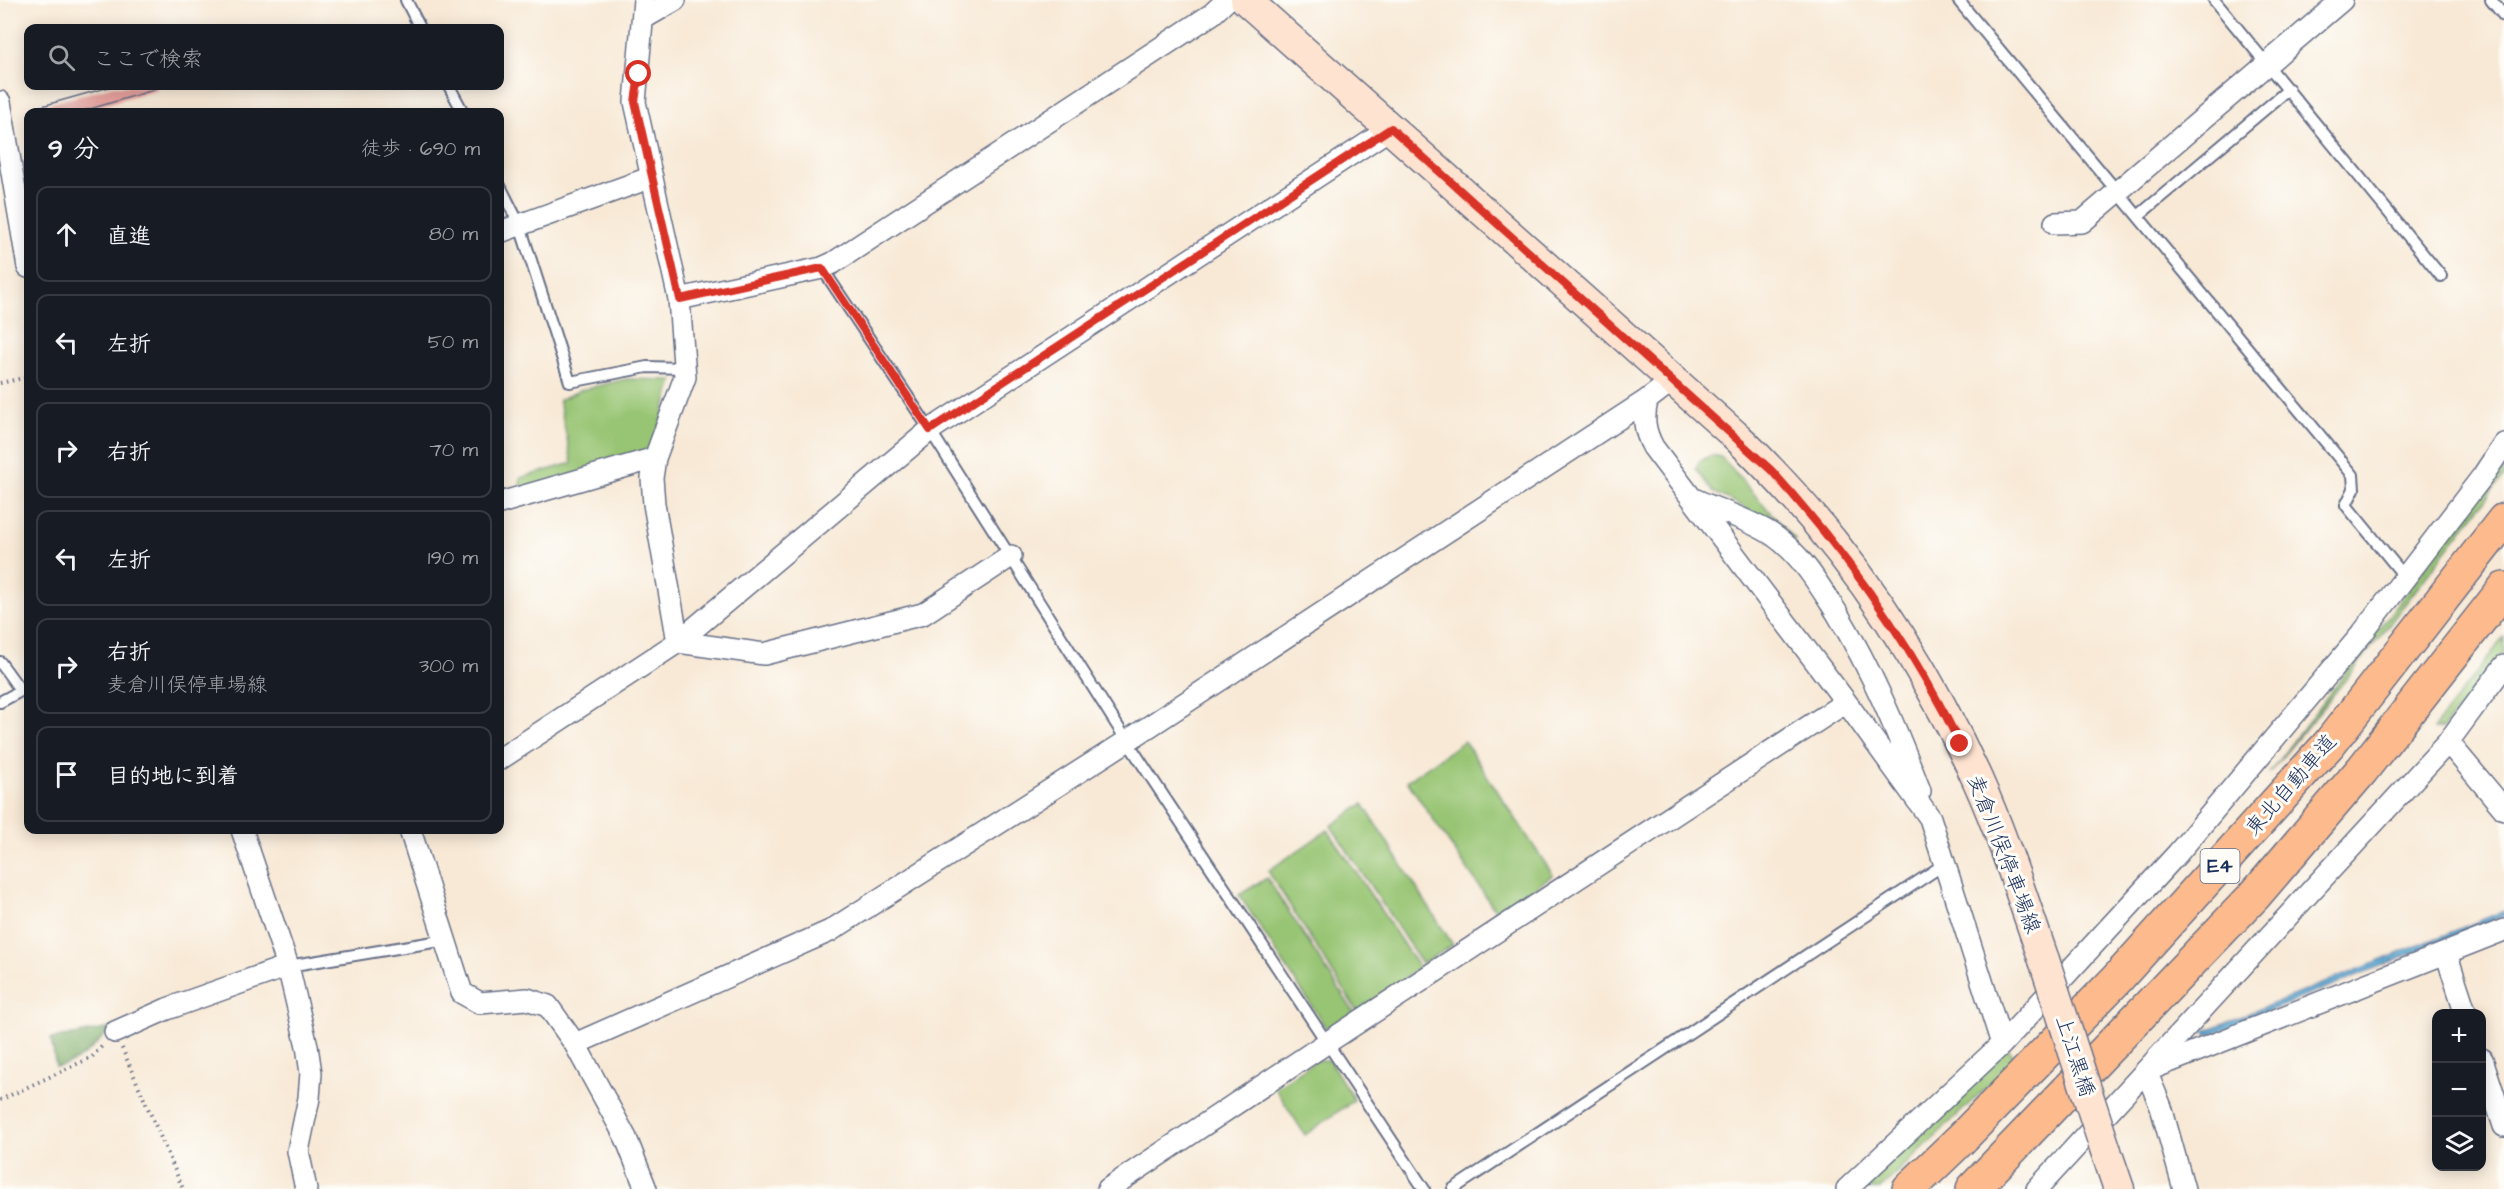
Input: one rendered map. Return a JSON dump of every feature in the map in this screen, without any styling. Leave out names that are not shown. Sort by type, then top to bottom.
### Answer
[{"type":"highway","name":"東北自動車道","points":[[1909,1189],[2116,980],[2329,744],[2504,520]]},
{"type":"highway","name":"東北自動車道","points":[[1973,1189],[2255,895],[2362,770],[2504,589]]},
{"type":"main road","name":"麦倉川俣停車場線","points":[[1246,0],[1673,380],[1771,470],[1817,521],[1886,613],[1938,699],[1979,783],[2044,960]]},
{"type":"main road","name":"上江黒橋","points":[[2044,960],[2119,1189]]},
{"type":"street","points":[[675,0],[644,9],[635,102],[680,299],[685,377],[656,458],[652,478],[654,504],[678,642]]},
{"type":"street","points":[[680,299],[822,268],[1192,27],[1227,0]]},
{"type":"street","points":[[2055,224],[2082,222],[2342,0]]},
{"type":"street","points":[[0,102],[24,243]]},
{"type":"street","points":[[504,756],[678,642],[930,430],[1391,128]]},
{"type":"street","points":[[504,231],[652,177]]},
{"type":"street","points":[[575,1044],[830,931],[1128,741],[1647,400],[1673,380]]},
{"type":"street","points":[[1647,400],[1643,419],[1646,434],[1653,447],[1846,702],[1930,818]]},
{"type":"street","points":[[1847,1189],[2002,1044],[2178,853],[2361,635],[2482,477],[2504,444]]},
{"type":"street","points":[[504,502],[656,458]]},
{"type":"street","points":[[1690,497],[1773,535],[1795,554],[1821,587],[1861,652],[1886,702],[1930,818],[1943,865],[2002,1044]]},
{"type":"street","points":[[678,642],[764,654],[923,614],[1011,556]]},
{"type":"street","points":[[2037,1189],[2448,742],[2504,666]]},
{"type":"street","points":[[1108,1189],[1846,702]]},
{"type":"street","points":[[2448,742],[2504,808]]},
{"type":"street","points":[[243,834],[288,966],[311,1073],[309,1098],[298,1151],[306,1189]]},
{"type":"street","points":[[411,834],[462,993],[480,1003],[527,999],[548,1006],[575,1044],[626,1138],[646,1189]]},
{"type":"street","points":[[2146,1071],[2504,930]]},
{"type":"street","points":[[2446,953],[2464,1009]]},
{"type":"street","points":[[115,1032],[167,1009],[288,966]]},
{"type":"street","points":[[2482,1063],[2504,1126]]},
{"type":"street","points":[[2146,1071],[2161,1107],[2184,1189]]},
{"type":"lane","points":[[406,0],[418,24]]},
{"type":"lane","points":[[1958,0],[2353,475],[2354,489],[2346,505],[2405,577]]},
{"type":"lane","points":[[2214,0],[2441,276]]},
{"type":"lane","points":[[2491,0],[2504,16]]},
{"type":"lane","points":[[2138,216],[2289,89]]},
{"type":"lane","points":[[451,90],[461,108]]},
{"type":"lane","points":[[504,194],[520,226],[570,382],[647,367],[684,368]]},
{"type":"lane","points":[[822,268],[930,430],[1128,741],[1424,1189]]},
{"type":"lane","points":[[0,662],[24,688]]},
{"type":"lane","points":[[0,702],[24,690]]},
{"type":"lane","points":[[1453,1189],[1943,865]]},
{"type":"lane","points":[[288,966],[446,940]]},
{"type":"path","points":[[0,383],[24,378]]},
{"type":"path","points":[[0,1100],[92,1058],[115,1032],[183,1189]]},
{"type":"green space","points":[[626,379],[673,380],[660,426],[646,455],[521,490],[520,478],[572,463],[559,400],[581,390]]},
{"type":"green space","points":[[1711,455],[1721,457],[1796,541],[1742,506],[1713,492],[1696,469],[1699,462]]},
{"type":"green space","points":[[2504,464],[2504,476],[2360,662],[2269,773]]},
{"type":"green space","points":[[2504,637],[2504,652],[2443,728],[2433,729]]},
{"type":"green space","points":[[1464,741],[1553,875],[1497,913],[1407,781]]},
{"type":"green space","points":[[1363,804],[1453,945],[1422,964],[1331,826]]},
{"type":"green space","points":[[1328,830],[1419,968],[1357,1011],[1268,871]]},
{"type":"green space","points":[[1267,878],[1355,1014],[1334,1029],[1326,1028],[1239,895]]},
{"type":"green space","points":[[111,1028],[80,1058],[56,1067],[51,1039]]},
{"type":"green space","points":[[2007,1047],[2016,1059],[1880,1189],[1861,1189]]},
{"type":"green space","points":[[1317,1060],[1329,1060],[1354,1100],[1305,1135],[1275,1088]]},
{"type":"water","points":[[2504,911],[2504,916],[2207,1036],[2205,1031]]},
{"type":"building","points":[[99,90],[154,90],[93,108],[35,108]]},
{"type":"route","points":[[639,74],[635,102],[680,299],[822,268],[930,430],[1391,128],[1771,470],[1817,521],[1886,613],[1938,699],[1960,744]]}]
